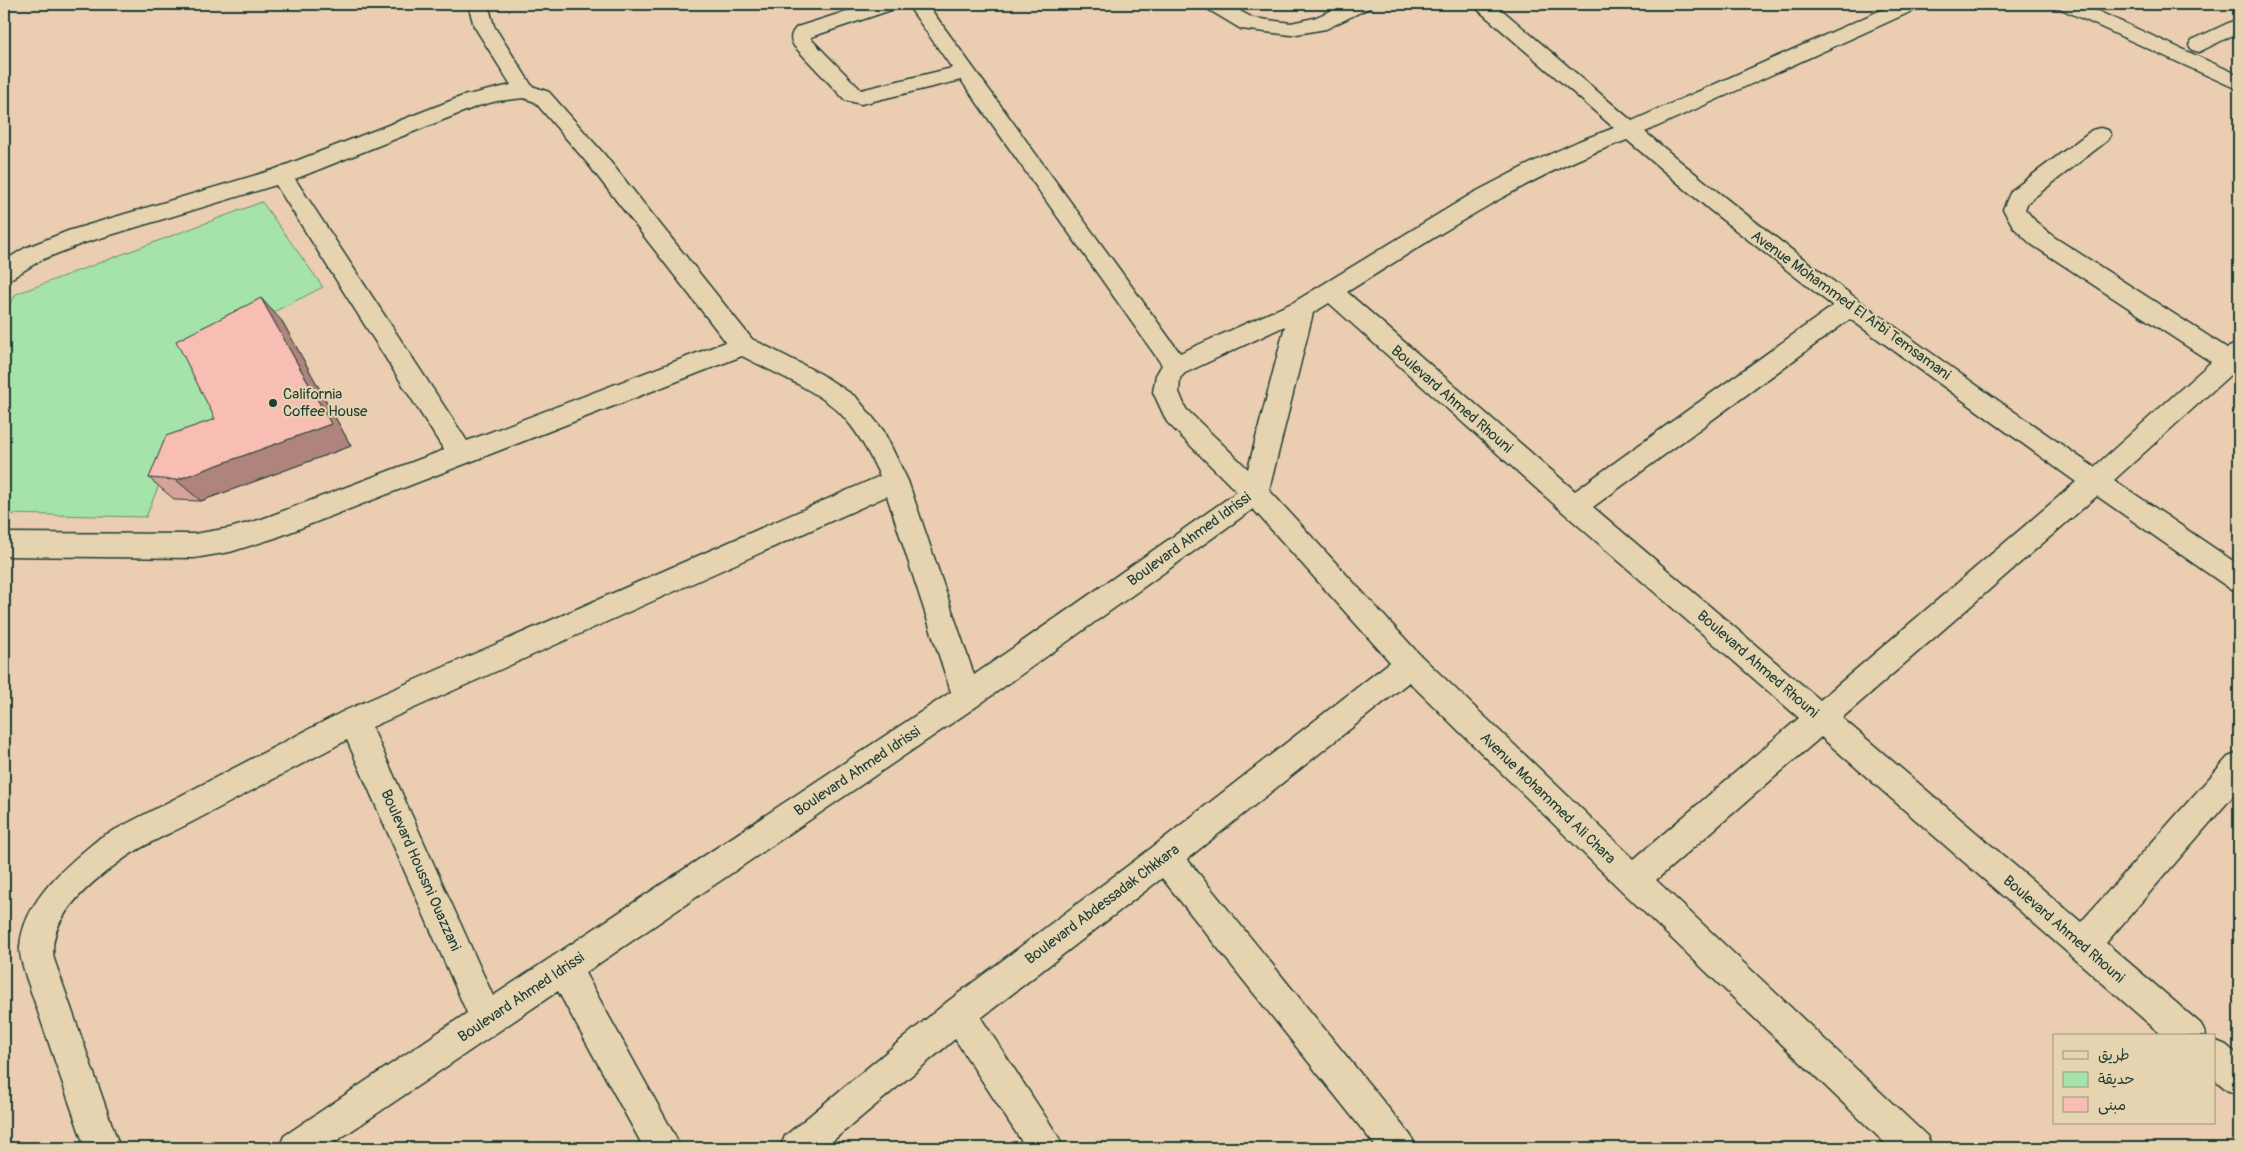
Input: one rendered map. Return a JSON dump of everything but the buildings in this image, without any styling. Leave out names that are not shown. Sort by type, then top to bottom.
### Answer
[{"type":"street","points":[[478,4],[484,26],[525,92]]},
{"type":"street","points":[[890,4],[804,32],[801,35],[801,41],[852,95],[861,97],[966,72]]},
{"type":"street","points":[[917,4],[1176,366],[1302,308],[1481,199],[1543,166],[1587,146],[1631,130],[1912,4]]},
{"type":"street","points":[[1213,4],[1248,24],[1291,29],[1319,24],[1362,4]]},
{"type":"street","name":"Avenue Mohammed El Arbi Temsamani","points":[[1483,4],[1693,184],[1850,306],[2095,482],[2239,580]]},
{"type":"street","points":[[2066,4],[2239,83]]},
{"type":"street","points":[[2110,4],[2239,64]]},
{"type":"street","points":[[2199,45],[2239,24]]},
{"type":"street","points":[[4,272],[33,254],[76,237],[281,176],[471,101],[497,94],[525,92],[542,97],[590,152],[743,346],[812,381],[847,404],[874,437],[895,481],[967,697]]},
{"type":"street","points":[[1633,880],[2236,360],[2052,247],[2020,221],[2014,209],[2019,197],[2100,135]]},
{"type":"street","points":[[281,176],[461,454]]},
{"type":"street","name":"Boulevard Ahmed Rhouni","points":[[1329,290],[1574,506],[2187,1034]]},
{"type":"street","points":[[1574,506],[1850,306]]},
{"type":"street","name":"Boulevard Ahmed Idrissi","points":[[296,1148],[967,697],[1255,492],[1302,308]]},
{"type":"street","points":[[4,545],[194,546],[230,540],[265,530],[743,346]]},
{"type":"street","name":"Avenue Mohammed Ali Chara","points":[[1176,366],[1168,374],[1166,392],[1176,415],[1255,492],[1410,664],[1633,880],[1915,1148]]},
{"type":"street","points":[[102,1148],[44,979],[36,946],[45,916],[64,891],[84,870],[112,848],[354,721],[895,481]]},
{"type":"street","name":"Boulevard Abdessadak Chkkara","points":[[797,1148],[959,1014],[1165,857],[1410,664]]},
{"type":"street","name":"Boulevard Houssni Ouazzani","points":[[354,721],[488,1020]]},
{"type":"street","points":[[2083,945],[2239,768]]},
{"type":"street","points":[[1165,857],[1399,1148]]},
{"type":"street","points":[[564,968],[663,1148]]},
{"type":"street","points":[[959,1014],[1046,1148]]},
{"type":"street","points":[[2216,1059],[2239,1078]]},
{"type":"green space","points":[[262,202],[323,287],[192,353],[223,427],[173,450],[146,517],[4,514],[4,314],[16,294]]},
{"type":"place","name":"California Coffee House","points":[[273,403]]}]
